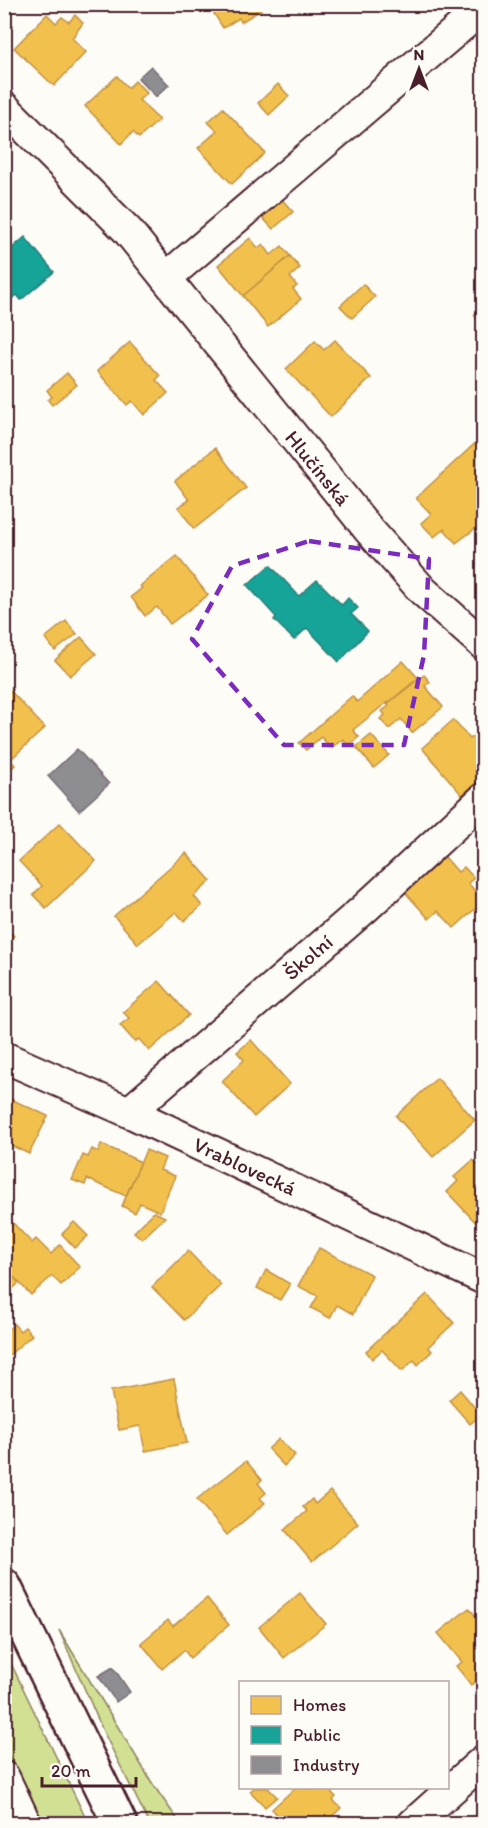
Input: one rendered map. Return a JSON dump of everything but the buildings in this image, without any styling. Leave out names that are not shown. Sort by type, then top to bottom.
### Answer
[{"type":"main road","points":[[4,1586],[120,1824]]},
{"type":"street","points":[[166,278],[483,8]]},
{"type":"street","name":"Hlučínská","points":[[4,107],[127,230],[369,530],[423,591],[483,645]]},
{"type":"street","name":"Školní","points":[[129,1112],[364,909],[483,798]]},
{"type":"street","name":"Vrablovecká","points":[[4,1057],[129,1112],[483,1278]]},
{"type":"street","points":[[413,1824],[483,1760]]},
{"type":"street","points":[[4,1777],[26,1824]]},
{"type":"highlighted area","points":[[309,541],[429,559],[424,655],[404,745],[284,745],[192,639],[232,566]]},
{"type":"green space","points":[[59,1630],[154,1786],[180,1823],[149,1823],[103,1731]]},
{"type":"green space","points":[[5,1651],[88,1823],[36,1823],[5,1747]]}]
